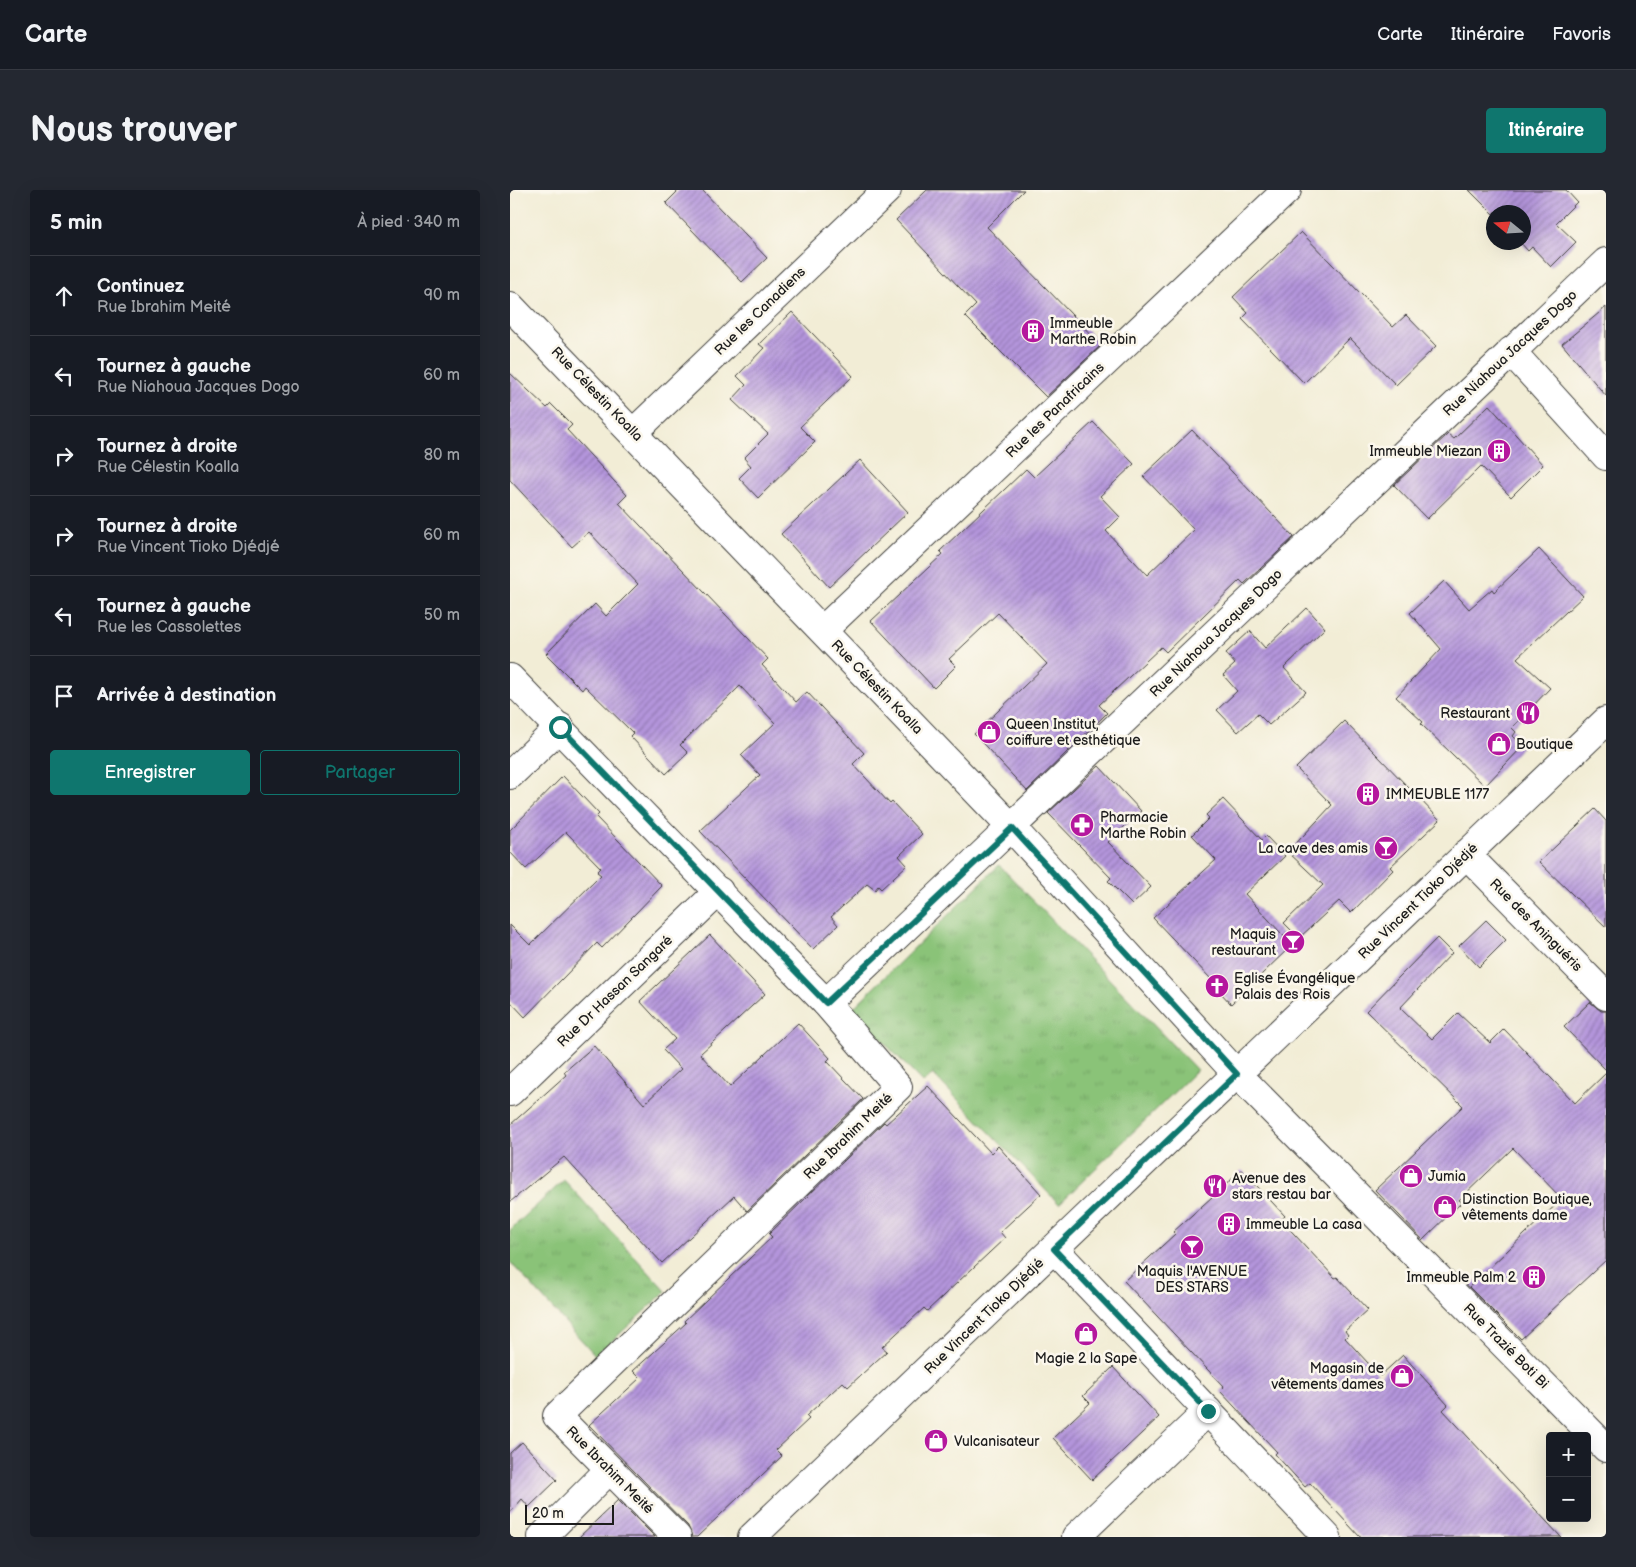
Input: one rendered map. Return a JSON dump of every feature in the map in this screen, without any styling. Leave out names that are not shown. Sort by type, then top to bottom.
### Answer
[{"type":"street","name":"Rue les Canadiens","points":[[634,432],[887,190]]},
{"type":"street","name":"Rue les Panafricains","points":[[823,630],[1287,190]]},
{"type":"street","name":"Rue Niahoua Jacques Dogo","points":[[826,1003],[1606,262]]},
{"type":"street","name":"Rue Célestin Koalla","points":[[510,306],[634,432],[1012,828],[1237,1074]]},
{"type":"street","points":[[1511,352],[1606,456]]},
{"type":"street","name":"Rue Ibrahim Meité","points":[[510,678],[560,727],[826,1003],[898,1087],[557,1416],[677,1537]]},
{"type":"street","name":"Rue Vincent Tioko Djédjé","points":[[752,1537],[1606,721]]},
{"type":"street","points":[[510,776],[560,727]]},
{"type":"street","name":"Rue des Aninguéris","points":[[1466,854],[1606,996]]},
{"type":"street","name":"Rue Dr Hassan Sangaré","points":[[510,1092],[719,891]]},
{"type":"street","name":"Rue Trazié Boti Bi","points":[[1237,1074],[1606,1448]]},
{"type":"street","points":[[1054,1249],[1327,1537]]},
{"type":"street","points":[[1076,1537],[1208,1411]]},
{"type":"street","points":[[542,1537],[609,1470]]},
{"type":"green space","points":[[999,865],[1197,1070],[1059,1204],[933,1074],[923,1083],[852,1009]]},
{"type":"green space","points":[[564,1180],[666,1291],[596,1356],[510,1262],[510,1230]]},
{"type":"building","points":[[679,190],[702,190],[767,258],[742,282],[666,203]]},
{"type":"building","points":[[927,190],[1024,190],[987,227],[1101,345],[1046,397],[965,316],[976,305],[896,220]]},
{"type":"building","points":[[1469,190],[1566,190],[1577,202],[1556,223],[1576,242],[1551,267],[1531,248],[1531,205],[1486,205],[1486,207]]},
{"type":"building","points":[[1301,232],[1393,327],[1406,315],[1436,346],[1396,385],[1350,338],[1304,383],[1242,319],[1248,313],[1233,297]]},
{"type":"building","points":[[1606,307],[1606,396],[1562,344]]},
{"type":"building","points":[[792,312],[853,376],[800,427],[815,442],[758,498],[739,478],[751,466],[744,458],[768,434],[732,400],[746,385],[737,376],[764,348],[759,344]]},
{"type":"building","points":[[510,373],[547,408],[551,404],[572,425],[567,430],[627,495],[619,503],[768,659],[762,665],[796,702],[807,692],[864,753],[853,764],[890,804],[892,802],[922,834],[899,856],[907,865],[881,889],[878,886],[875,890],[867,884],[831,917],[838,925],[813,949],[700,831],[760,775],[741,755],[775,723],[740,686],[680,745],[688,753],[666,774],[630,736],[633,733],[585,686],[582,690],[546,654],[595,604],[606,616],[638,584],[589,532],[572,547],[510,480]]},
{"type":"building","points":[[1489,405],[1543,465],[1511,497],[1481,466],[1427,519],[1394,485],[1448,434],[1454,439]]},
{"type":"building","points":[[1093,422],[1134,464],[1100,496],[1120,517],[1106,531],[1147,575],[1194,530],[1143,476],[1192,430],[1294,537],[1244,584],[1240,580],[1166,652],[1161,647],[1099,705],[1107,713],[1027,791],[974,734],[1047,664],[998,613],[949,659],[956,666],[934,688],[871,621],[943,554],[940,551],[1026,469],[1034,477]]},
{"type":"building","points":[[860,460],[908,512],[829,587],[781,534]]},
{"type":"building","points":[[1539,549],[1583,596],[1517,658],[1550,688],[1512,728],[1516,732],[1513,736],[1523,746],[1485,786],[1396,697],[1441,649],[1410,613],[1444,581],[1469,609],[1492,589],[1494,592]]},
{"type":"building","points":[[1307,608],[1325,628],[1284,668],[1306,692],[1269,725],[1258,714],[1238,732],[1217,710],[1237,691],[1223,675],[1235,664],[1226,653],[1250,631],[1265,648]]},
{"type":"building","points":[[1344,721],[1440,820],[1390,867],[1393,870],[1351,913],[1339,901],[1299,938],[1284,923],[1323,885],[1288,852],[1332,805],[1296,768]]},
{"type":"building","points":[[1099,766],[1141,811],[1108,842],[1151,887],[1132,905],[1108,881],[1111,878],[1048,813]]},
{"type":"building","points":[[563,776],[599,814],[596,817],[662,886],[602,948],[597,943],[525,1017],[510,1001],[510,925],[530,945],[601,875],[597,872],[601,868],[566,832],[526,869],[510,852],[510,830]]},
{"type":"building","points":[[1223,799],[1262,840],[1266,836],[1285,856],[1245,894],[1292,945],[1231,1004],[1209,980],[1211,979],[1153,918],[1216,860],[1192,835],[1209,818],[1206,815]]},
{"type":"building","points":[[1595,809],[1606,821],[1606,927],[1539,862]]},
{"type":"building","points":[[1486,920],[1506,940],[1479,967],[1459,946]]},
{"type":"building","points":[[710,935],[765,994],[700,1054],[730,1087],[798,1023],[830,1058],[827,1061],[863,1099],[747,1211],[734,1196],[662,1263],[564,1157],[510,1202],[510,1125],[566,1075],[564,1072],[594,1046],[644,1104],[681,1069],[663,1050],[675,1039],[640,1001]]},
{"type":"building","points":[[1437,938],[1452,953],[1400,1008],[1432,1039],[1458,1013],[1490,1043],[1504,1029],[1575,1103],[1606,1073],[1606,1260],[1521,1339],[1469,1287],[1562,1199],[1513,1148],[1459,1200],[1462,1202],[1423,1240],[1375,1190],[1463,1106],[1366,1011]]},
{"type":"building","points":[[1590,1002],[1601,1011],[1606,1011],[1606,1070],[1564,1027]]},
{"type":"building","points":[[928,1086],[991,1153],[998,1146],[1041,1194],[1000,1232],[1005,1238],[927,1311],[924,1308],[882,1347],[887,1351],[848,1387],[843,1382],[806,1416],[809,1419],[776,1450],[782,1456],[697,1537],[692,1537],[688,1526],[589,1425],[640,1378],[633,1371],[686,1323],[684,1321],[772,1237],[769,1234],[884,1122],[886,1124]]},
{"type":"building","points":[[1242,1170],[1285,1216],[1281,1220],[1368,1310],[1345,1331],[1348,1335],[1345,1338],[1380,1376],[1403,1355],[1448,1405],[1443,1410],[1561,1537],[1360,1537],[1310,1483],[1305,1487],[1275,1454],[1277,1452],[1220,1391],[1224,1387],[1124,1281],[1175,1234],[1173,1232]]},
{"type":"building","points":[[1113,1367],[1159,1417],[1092,1480],[1053,1438],[1090,1403],[1083,1396]]},
{"type":"building","points":[[522,1442],[557,1480],[529,1507],[522,1499],[510,1513],[510,1453]]},
{"type":"building","points":[[618,1500],[655,1537],[579,1537]]},
{"type":"place","name":"Immeuble Marthe Robin","points":[[1033,331]]},
{"type":"place","name":"Immeuble Miezan","points":[[1499,451]]},
{"type":"place","name":"Restaurant","points":[[1528,713]]},
{"type":"place","name":"Queen Institut, coiffure et esthétique","points":[[989,732]]},
{"type":"place","name":"Boutique","points":[[1499,744]]},
{"type":"place","name":"IMMEUBLE 1177","points":[[1368,794]]},
{"type":"place","name":"Pharmacie Marthe Robin","points":[[1082,825]]},
{"type":"place","name":"La cave des amis","points":[[1386,848]]},
{"type":"place","name":"Maquis restaurant","points":[[1293,942]]},
{"type":"place","name":"Eglise Évangélique Palais des Rois","points":[[1217,986]]},
{"type":"place","name":"Jumia","points":[[1411,1176]]},
{"type":"place","name":"Avenue des stars restau bar","points":[[1215,1186]]},
{"type":"place","name":"Distinction Boutique, vêtements dame","points":[[1445,1207]]},
{"type":"place","name":"Immeuble La casa","points":[[1229,1224]]},
{"type":"place","name":"Maquis l'AVENUE DES STARS","points":[[1192,1247]]},
{"type":"place","name":"Immeuble Palm 2","points":[[1534,1277]]},
{"type":"place","name":"Magie 2 la Sape","points":[[1086,1334]]},
{"type":"place","name":"Magasin de vêtements dames","points":[[1402,1376]]},
{"type":"place","name":"Vulcanisateur","points":[[936,1441]]},
{"type":"route","points":[[560,727],[826,1003],[1012,828],[1237,1074],[1054,1249],[1208,1411]]}]
